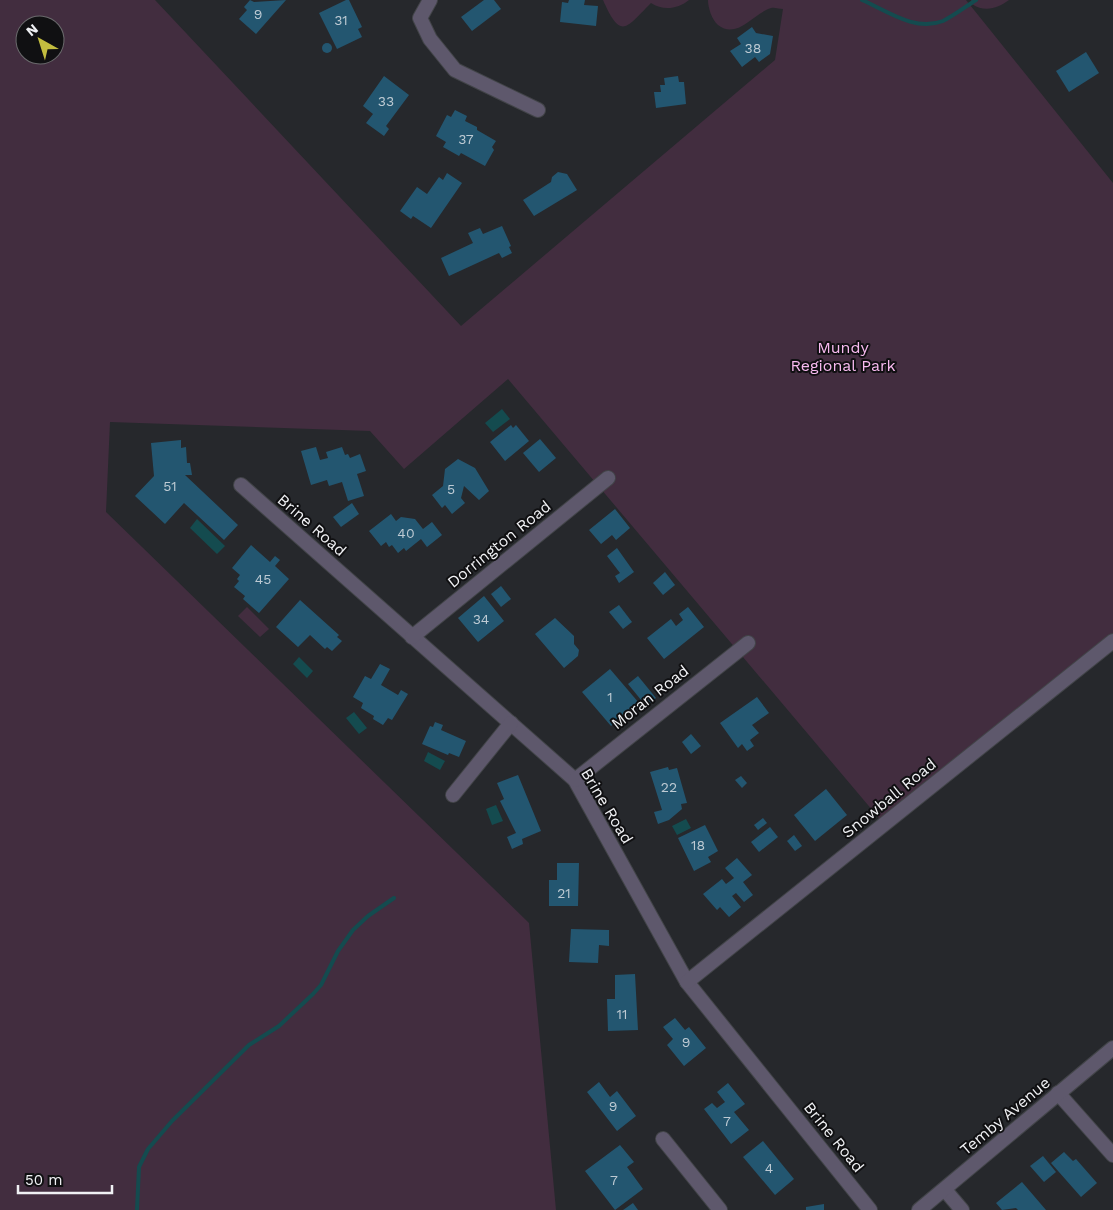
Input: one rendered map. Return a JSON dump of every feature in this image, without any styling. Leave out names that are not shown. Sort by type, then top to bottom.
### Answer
[{"type":"street","points":[[430,0],[420,18],[430,40],[455,70],[538,110]]},
{"type":"street","name":"Dorrington Road","points":[[412,637],[608,478]]},
{"type":"street","name":"Brine Road","points":[[241,485],[575,780],[687,982],[870,1210]]},
{"type":"street","name":"Snowball Road","points":[[687,982],[1113,641]]},
{"type":"street","name":"Moran Road","points":[[575,780],[748,643]]},
{"type":"street","points":[[453,795],[511,723]]},
{"type":"street","name":"Temby Avenue","points":[[919,1210],[1113,1048]]},
{"type":"street","points":[[1058,1093],[1113,1155]]},
{"type":"street","points":[[664,1140],[720,1210]]},
{"type":"street","points":[[945,1190],[962,1210]]},
{"type":"green space","name":"Mundy Regional Park","points":[[0,0],[155,0],[461,326],[775,60],[783,9],[771,8],[739,28],[725,29],[714,20],[708,0],[966,0],[1113,183],[1113,641],[884,824],[508,379],[404,469],[370,431],[110,422],[106,512],[529,923],[556,1210],[0,1210]]},
{"type":"green space","points":[[603,0],[689,0],[670,8],[656,6],[651,3],[630,24],[620,26],[609,13]]},
{"type":"green space","points":[[971,0],[1009,0],[996,7],[987,9],[977,7],[972,4]]},
{"type":"green space","points":[[247,607],[269,629],[260,637],[238,616]]},
{"type":"water","points":[[502,409],[510,419],[493,432],[485,423]]},
{"type":"water","points":[[197,519],[225,546],[217,554],[190,528]]},
{"type":"water","points":[[299,657],[313,671],[307,678],[293,664]]},
{"type":"water","points":[[354,712],[367,728],[359,734],[346,718]]},
{"type":"water","points":[[428,752],[445,761],[440,770],[424,761]]},
{"type":"water","points":[[496,805],[503,821],[492,825],[486,809]]},
{"type":"water","points":[[686,819],[691,828],[677,835],[672,826]]},
{"type":"building","points":[[250,0],[254,2],[286,0],[256,34],[239,19],[247,10],[244,7]]},
{"type":"building","points":[[349,0],[362,27],[358,29],[362,37],[337,49],[319,13]]},
{"type":"building","points":[[484,0],[494,0],[501,9],[472,31],[461,17]]},
{"type":"building","points":[[569,0],[585,0],[584,5],[598,6],[596,26],[560,22],[562,2],[568,3]]},
{"type":"building","points":[[752,27],[756,33],[773,36],[770,54],[759,62],[755,57],[742,67],[730,51],[741,44],[737,38]]},
{"type":"building","points":[[325,43],[329,43],[332,48],[331,52],[325,53],[322,50],[322,46]]},
{"type":"building","points":[[1086,52],[1099,73],[1069,92],[1056,71]]},
{"type":"building","points":[[384,76],[409,95],[386,126],[389,129],[384,136],[366,123],[373,114],[363,106]]},
{"type":"building","points":[[678,76],[679,82],[684,82],[686,104],[656,108],[654,92],[661,92],[660,85],[665,85],[664,78]]},
{"type":"building","points":[[455,110],[467,116],[465,121],[496,141],[492,147],[494,150],[485,166],[461,153],[459,156],[443,147],[446,142],[436,136],[447,115],[451,117]]},
{"type":"building","points":[[558,172],[567,174],[577,190],[534,216],[523,200],[551,182],[552,177]]},
{"type":"building","points":[[447,173],[462,183],[431,228],[413,216],[411,219],[400,211],[417,187],[427,194],[439,177],[443,180]]},
{"type":"building","points":[[502,226],[512,253],[502,258],[499,253],[449,276],[441,258],[473,243],[468,233],[480,228],[483,234]]},
{"type":"building","points":[[511,425],[513,428],[516,425],[529,441],[505,461],[490,442]]},
{"type":"building","points":[[540,439],[556,458],[539,472],[523,453]]},
{"type":"building","points":[[181,440],[181,448],[186,447],[187,463],[190,463],[192,475],[185,475],[238,525],[224,540],[184,503],[165,524],[135,496],[154,476],[151,443]]},
{"type":"building","points":[[316,447],[320,460],[328,458],[326,452],[342,447],[345,455],[348,454],[350,458],[360,454],[366,471],[357,474],[364,496],[348,501],[342,482],[329,486],[327,480],[311,485],[301,451]]},
{"type":"building","points":[[458,459],[475,468],[489,491],[479,500],[464,486],[461,498],[465,503],[452,514],[445,505],[442,508],[432,495],[443,486],[445,469]]},
{"type":"building","points":[[352,503],[359,514],[341,527],[333,517]]},
{"type":"building","points":[[615,509],[630,528],[616,540],[612,535],[601,544],[589,530]]},
{"type":"building","points":[[391,514],[396,521],[401,517],[415,519],[423,529],[432,522],[442,535],[427,547],[421,539],[406,551],[404,548],[398,553],[392,545],[389,547],[386,542],[381,546],[369,531]]},
{"type":"building","points":[[251,545],[270,562],[275,556],[280,560],[275,566],[289,579],[259,613],[243,599],[245,596],[234,587],[239,581],[237,579],[240,575],[232,568]]},
{"type":"building","points":[[617,548],[634,572],[619,583],[615,576],[620,573],[607,556]]},
{"type":"building","points":[[665,572],[675,585],[663,595],[653,583]]},
{"type":"building","points":[[501,586],[511,599],[501,607],[491,594]]},
{"type":"building","points":[[484,596],[504,621],[478,642],[458,618]]},
{"type":"building","points":[[300,600],[339,635],[337,637],[342,641],[332,651],[327,647],[325,649],[310,635],[298,647],[276,627]]},
{"type":"building","points":[[619,605],[632,622],[623,629],[609,612]]},
{"type":"building","points":[[688,607],[704,627],[664,659],[647,638],[671,619],[676,626],[683,620],[679,614]]},
{"type":"building","points":[[555,618],[574,636],[574,644],[579,650],[578,656],[564,668],[535,634]]},
{"type":"building","points":[[380,664],[390,669],[381,685],[398,695],[401,690],[408,694],[392,720],[388,718],[383,725],[373,719],[374,716],[361,708],[363,703],[353,697],[365,676],[371,679]]},
{"type":"building","points":[[610,669],[639,703],[611,726],[582,692]]},
{"type":"building","points":[[638,676],[656,698],[646,706],[628,684]]},
{"type":"building","points":[[757,697],[769,713],[752,725],[759,733],[750,740],[754,746],[747,751],[742,744],[738,748],[720,723]]},
{"type":"building","points":[[435,722],[443,725],[441,730],[466,741],[459,757],[449,753],[448,755],[422,744],[430,726],[433,727]]},
{"type":"building","points":[[691,734],[701,746],[691,754],[682,742]]},
{"type":"building","points":[[668,767],[669,770],[677,768],[687,803],[681,804],[682,809],[669,820],[658,824],[654,812],[662,810],[650,772]]},
{"type":"building","points":[[518,775],[541,831],[522,839],[523,844],[512,849],[507,837],[516,833],[500,801],[504,799],[497,783]]},
{"type":"building","points":[[741,776],[747,783],[742,788],[735,780]]},
{"type":"building","points":[[826,789],[847,815],[815,841],[794,815]]},
{"type":"building","points":[[763,818],[767,823],[758,830],[754,825]]},
{"type":"building","points":[[705,825],[718,851],[708,857],[711,862],[694,871],[678,838]]},
{"type":"building","points":[[770,827],[778,837],[759,852],[751,842]]},
{"type":"building","points":[[794,835],[802,846],[795,851],[787,841]]},
{"type":"building","points":[[737,858],[752,875],[743,882],[753,895],[744,902],[736,893],[732,896],[741,907],[729,917],[720,907],[717,910],[703,894],[722,879],[726,884],[734,878],[725,868]]},
{"type":"building","points":[[557,863],[579,863],[578,906],[549,906],[549,880],[557,880]]},
{"type":"building","points":[[571,929],[609,930],[609,946],[599,945],[598,963],[569,962]]},
{"type":"building","points":[[635,974],[638,1030],[608,1031],[607,999],[615,999],[615,975]]},
{"type":"building","points":[[675,1018],[685,1030],[689,1027],[706,1048],[684,1066],[667,1045],[673,1039],[663,1027]]},
{"type":"building","points":[[599,1082],[610,1097],[617,1091],[636,1116],[617,1131],[587,1092]]},
{"type":"building","points":[[728,1083],[745,1104],[734,1112],[749,1130],[731,1144],[704,1109],[712,1103],[717,1108],[725,1102],[717,1092]]},
{"type":"building","points":[[763,1141],[794,1179],[775,1195],[743,1157]]},
{"type":"building","points":[[620,1145],[634,1162],[627,1167],[643,1189],[615,1210],[585,1171]]},
{"type":"building","points":[[1064,1152],[1073,1161],[1076,1159],[1097,1183],[1081,1197],[1051,1163]]},
{"type":"building","points":[[1043,1156],[1056,1172],[1044,1182],[1030,1166]]},
{"type":"building","points":[[1022,1182],[1046,1210],[1018,1210],[1016,1208],[1002,1210],[996,1203]]},
{"type":"building","points":[[633,1203],[638,1210],[623,1210]]},
{"type":"building","points":[[824,1204],[824,1210],[806,1210],[806,1207]]},
{"type":"waterway","points":[[862,0],[901,19],[922,24],[933,24],[943,21],[976,0]]},
{"type":"waterway","points":[[137,1210],[139,1167],[148,1149],[172,1121],[249,1045],[279,1026],[313,994],[321,985],[338,951],[353,930],[368,916],[394,898]]}]
